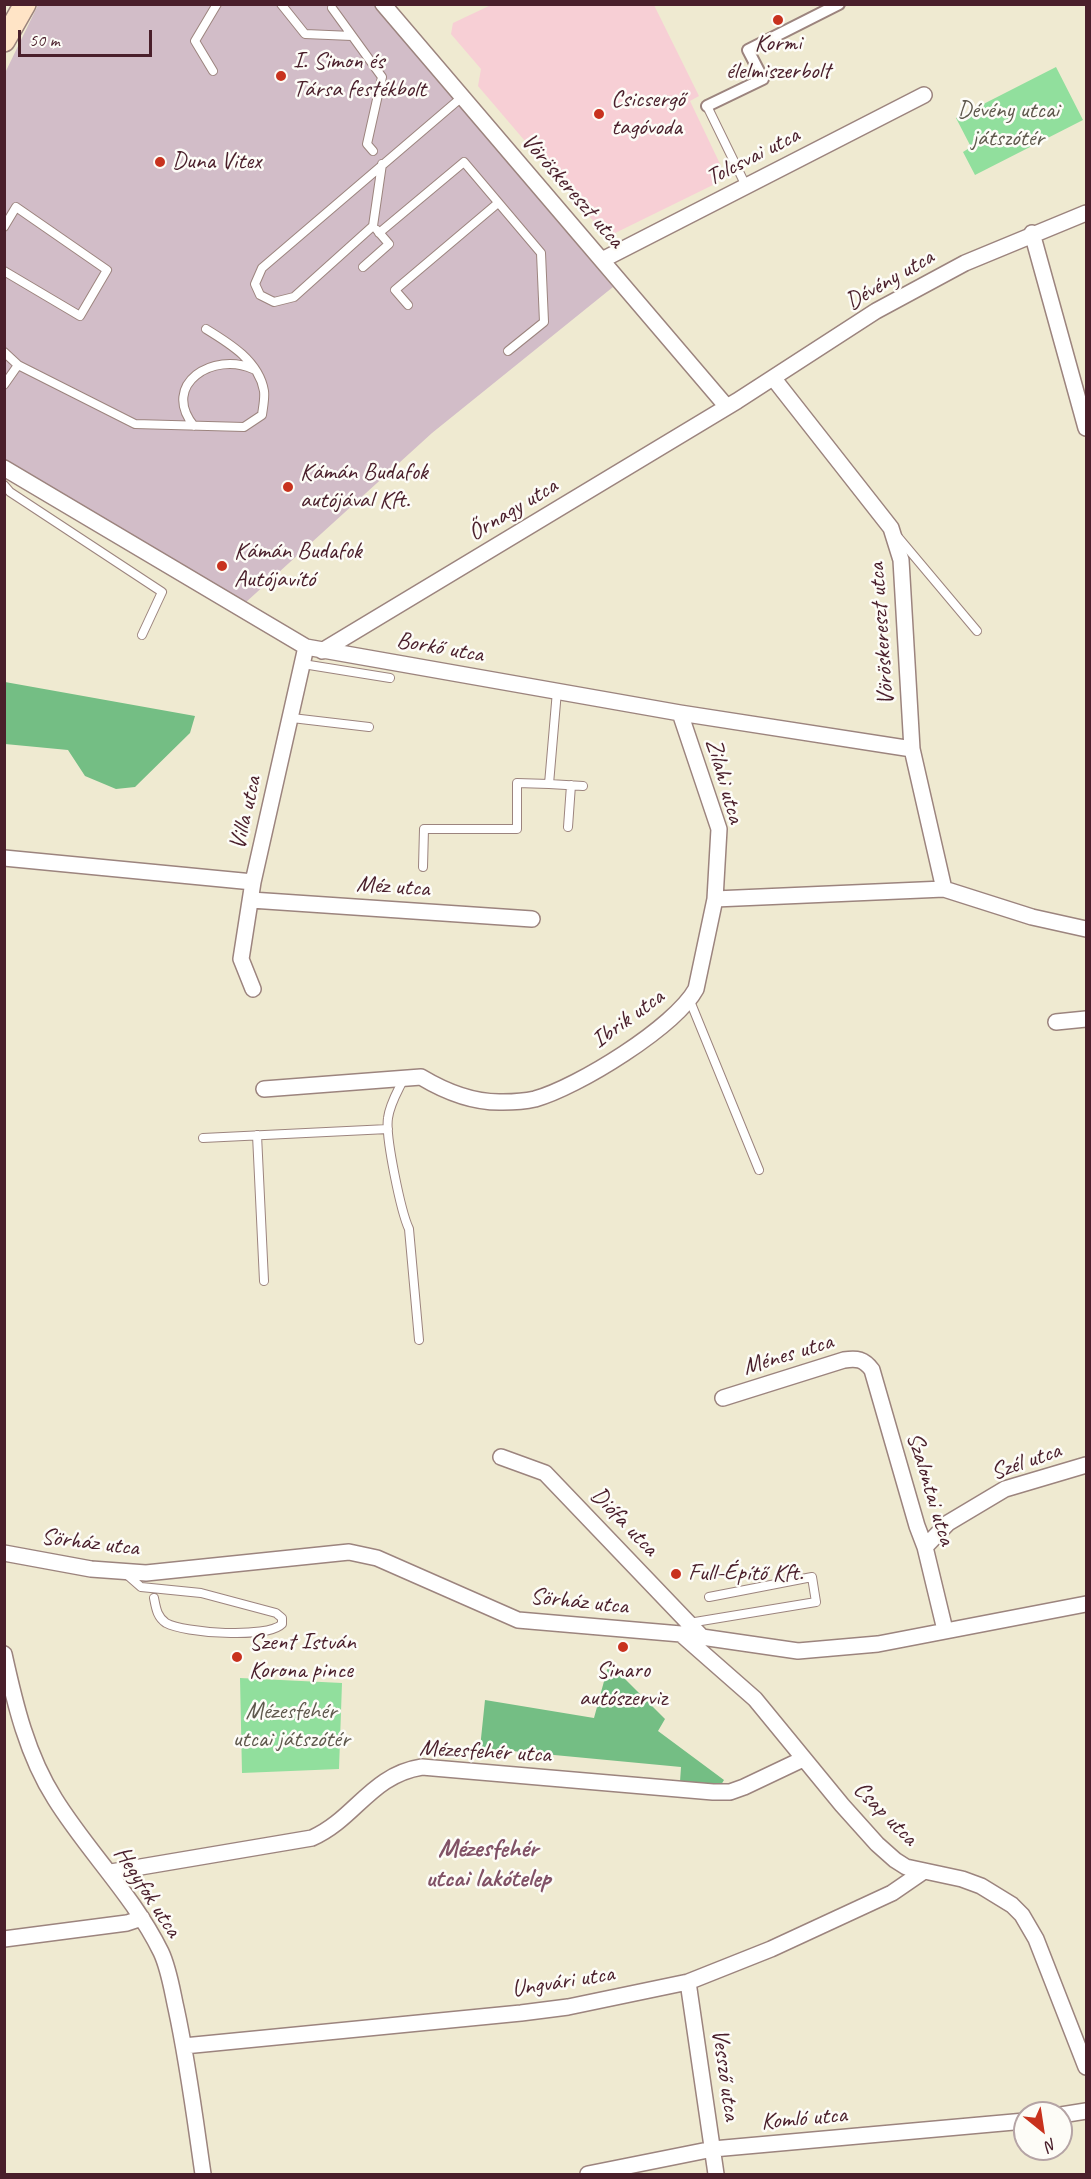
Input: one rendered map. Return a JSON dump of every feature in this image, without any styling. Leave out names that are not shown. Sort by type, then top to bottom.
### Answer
[{"type":"main road","points":[[4,41],[25,4]]},
{"type":"street","name":"Vöröskereszt utca","points":[[383,4],[727,407]]},
{"type":"street","points":[[707,106],[763,79],[748,50],[839,4]]},
{"type":"street","name":"Tolcsvai utca","points":[[602,260],[924,94]]},
{"type":"street","name":"Dévény utca","points":[[727,407],[774,379],[876,311],[965,263],[1032,233],[1086,213]]},
{"type":"street","points":[[1032,233],[1086,428]]},
{"type":"street","name":"Vöröskereszt utca","points":[[774,379],[891,528],[897,543],[902,569],[912,749],[944,889]]},
{"type":"street","name":"Őrnagy utca","points":[[322,651],[727,407]]},
{"type":"street","name":"Borkő utca","points":[[4,468],[306,647],[680,713],[912,749]]},
{"type":"street","name":"Villa utca","points":[[253,989],[241,959],[253,882],[292,718],[306,647]]},
{"type":"street","name":"Zilahi utca","points":[[680,713],[719,829],[715,899]]},
{"type":"street","points":[[4,858],[253,882]]},
{"type":"street","points":[[715,899],[944,889],[1032,917],[1086,929]]},
{"type":"street","name":"Ibrik utca","points":[[264,1089],[421,1077],[443,1090],[468,1098],[502,1102],[536,1099],[605,1064],[648,1037],[690,1001],[696,989],[715,899]]},
{"type":"street","name":"Méz utca","points":[[251,900],[532,919]]},
{"type":"street","points":[[1056,1022],[1086,1019]]},
{"type":"street","name":"Ménes utca","points":[[723,1398],[844,1360],[856,1358],[866,1362]]},
{"type":"street","name":"Szalontai utca","points":[[866,1362],[872,1370],[917,1526],[925,1546],[945,1630]]},
{"type":"street","name":"Diófa utca","points":[[501,1457],[546,1473],[685,1628]]},
{"type":"street","name":"Szél utca","points":[[925,1546],[948,1523],[1005,1489],[1086,1465]]},
{"type":"street","name":"Sörház utca","points":[[4,1553],[91,1569],[146,1573],[349,1552],[377,1558],[518,1620],[685,1628],[701,1636],[798,1651],[878,1644],[1086,1604]]},
{"type":"street","name":"Csap utca","points":[[685,1628],[755,1699],[778,1725],[802,1759],[877,1844],[906,1867],[962,1879],[981,1886],[1012,1905],[1022,1915],[1036,1939],[1086,2067]]},
{"type":"street","name":"Hegyfok utca","points":[[4,1653],[11,1685],[34,1760],[54,1798],[81,1837],[111,1872],[142,1918],[162,1954],[168,1971],[184,2046],[203,2175]]},
{"type":"street","name":"Mézesfehér utca","points":[[111,1872],[312,1838],[326,1832],[374,1788],[407,1770],[422,1767],[730,1792],[802,1759]]},
{"type":"street","name":"Ungvári utca","points":[[184,2046],[522,2013],[568,2007],[688,1982],[771,1949],[892,1893],[924,1871]]},
{"type":"street","points":[[4,1939],[127,1923],[142,1918]]},
{"type":"street","name":"Vessző utca","points":[[688,1982],[716,2175]]},
{"type":"street","name":"Komló utca","points":[[588,2175],[713,2149],[1013,2122]]},
{"type":"lane","points":[[213,71],[195,41],[217,4]]},
{"type":"lane","points":[[281,4],[305,34],[352,36]]},
{"type":"lane","points":[[332,8],[382,77],[367,144],[373,151]]},
{"type":"lane","points":[[382,164],[373,226],[294,297],[274,302],[260,295],[255,284],[262,268],[382,164],[462,97]]},
{"type":"lane","points":[[707,106],[746,186]]},
{"type":"lane","points":[[379,233],[464,162],[541,253],[544,322],[508,351]]},
{"type":"lane","points":[[408,305],[395,290],[498,203]]},
{"type":"lane","points":[[4,227],[16,207],[107,270],[80,316],[4,272]]},
{"type":"lane","points":[[363,267],[389,244],[373,226]]},
{"type":"lane","points":[[4,351],[18,365],[135,424],[244,427],[262,415],[264,390],[254,369],[237,348],[206,329]]},
{"type":"lane","points":[[194,426],[185,415],[182,395],[195,373],[218,364],[242,364],[254,369]]},
{"type":"lane","points":[[4,385],[18,365]]},
{"type":"lane","points":[[4,484],[10,492],[162,592],[142,635]]},
{"type":"lane","points":[[891,528],[977,631]]},
{"type":"lane","points":[[303,664],[390,678]]},
{"type":"lane","points":[[549,784],[557,691]]},
{"type":"lane","points":[[292,718],[369,727]]},
{"type":"lane","points":[[423,867],[424,830],[517,829],[517,783],[583,786]]},
{"type":"lane","points":[[568,827],[571,785]]},
{"type":"lane","points":[[690,1001],[759,1170]]},
{"type":"lane","points":[[404,1078],[393,1098],[387,1119],[401,1213],[409,1229],[419,1340]]},
{"type":"lane","points":[[203,1138],[388,1129]]},
{"type":"lane","points":[[257,1135],[264,1281]]},
{"type":"lane","points":[[124,1572],[141,1587],[201,1593],[276,1613],[282,1618],[282,1624],[272,1630],[234,1633],[180,1628],[165,1622],[156,1612],[154,1598]]},
{"type":"lane","points":[[685,1628],[816,1602],[812,1577],[709,1597]]},
{"type":"shaded area","points":[[38,5],[374,5],[613,287],[432,433],[234,613],[5,474],[4,75]]},
{"type":"shaded area","name":"Csicsergő tagóvoda","points":[[491,5],[654,5],[699,96],[690,101],[721,166],[719,182],[607,237],[478,86],[481,69],[451,34],[453,23]]},
{"type":"green space","name":"Dévény utcai játszótér","points":[[1056,67],[1083,120],[975,175],[963,152],[971,147],[956,118]]},
{"type":"green space","points":[[5,682],[195,716],[190,733],[135,787],[116,789],[85,776],[68,750],[5,744]]},
{"type":"green space","points":[[609,1663],[665,1719],[658,1731],[724,1780],[721,1785],[680,1782],[681,1767],[480,1748],[485,1700],[594,1718]]},
{"type":"green space","name":"Mézesfehér utcai játszótér","points":[[240,1678],[342,1683],[339,1769],[242,1773]]},
{"type":"place","name":"Kormi élelmiszerbolt","points":[[778,20]]},
{"type":"place","name":"I. Simon és Társa festékbolt","points":[[281,76]]},
{"type":"place","name":"Csicsergő tagóvoda","points":[[599,114]]},
{"type":"place","name":"Duna Vitex","points":[[160,162]]},
{"type":"place","name":"Kámán Budafok autójával Kft.","points":[[288,487]]},
{"type":"place","name":"Kámán Budafok Autójavító","points":[[222,566]]},
{"type":"place","name":"Full-Építő Kft.","points":[[676,1574]]},
{"type":"place","name":"Sinaro autószerviz","points":[[623,1647]]},
{"type":"place","name":"Szent István Korona pince","points":[[237,1657]]},
{"type":"district","name":"Mézesfehér utcai lakótelep","points":[[488,1864]]}]
